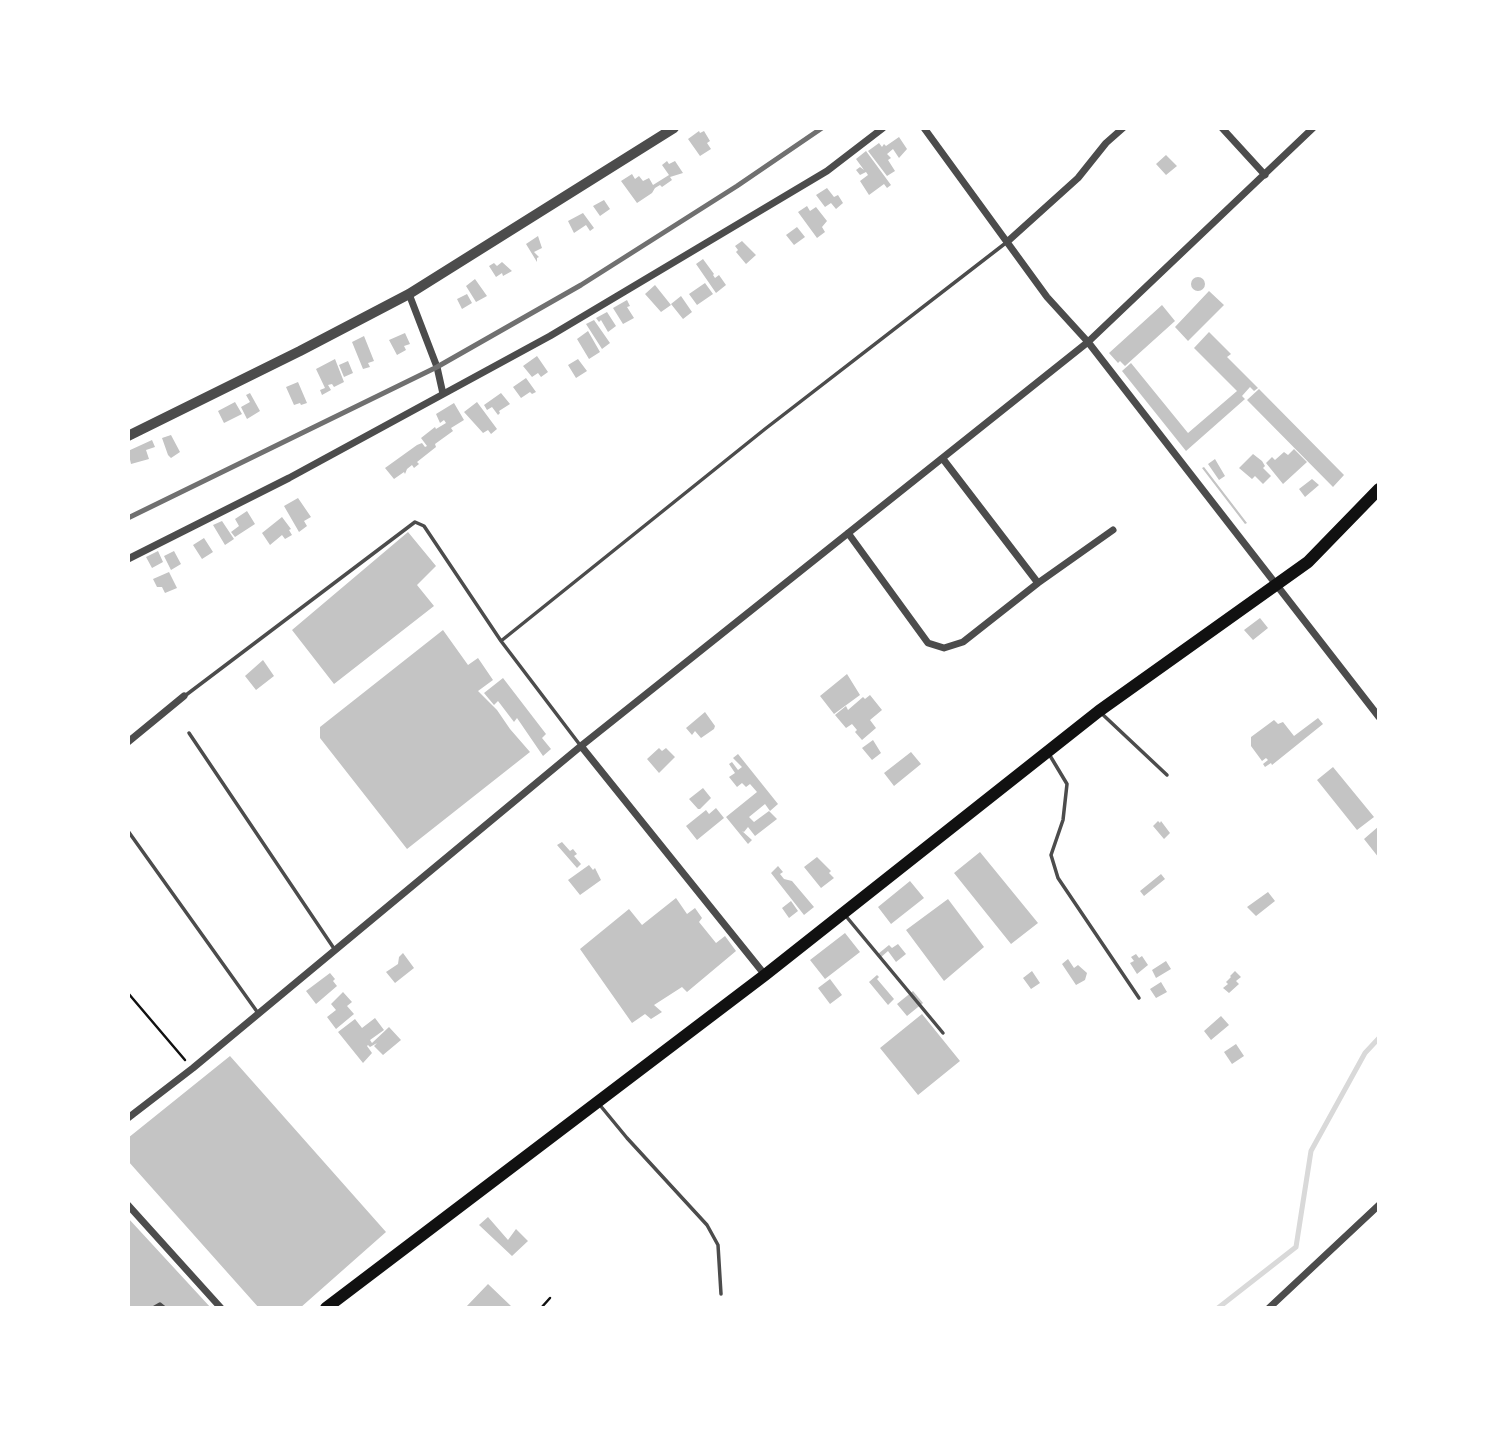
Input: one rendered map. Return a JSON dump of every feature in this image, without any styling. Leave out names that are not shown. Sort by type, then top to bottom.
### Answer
[{"type":"main road","points":[[326,1308],[844,914],[1099,711],[1308,562],[1379,489]]},
{"type":"street","points":[[128,436],[409,294],[674,128]]},
{"type":"street","points":[[128,559],[289,478],[550,336],[763,211],[827,171],[883,128]]},
{"type":"street","points":[[924,128],[1047,297],[1088,342],[1379,717]]},
{"type":"street","points":[[1007,242],[1078,178],[1106,143],[1123,128]]},
{"type":"street","points":[[1222,128],[1265,175]]},
{"type":"street","points":[[128,1118],[581,746],[1088,342],[1312,128]]},
{"type":"street","points":[[409,294],[437,366],[443,394]]},
{"type":"street","points":[[943,459],[1038,583]]},
{"type":"street","points":[[848,533],[928,643],[944,648],[963,642],[1038,583],[1113,530]]},
{"type":"street","points":[[128,742],[184,696]]},
{"type":"street","points":[[581,746],[765,975]]},
{"type":"street","points":[[128,1205],[221,1308]]},
{"type":"street","points":[[1269,1308],[1379,1205]]},
{"type":"lane","points":[[500,641],[765,429],[1007,242]]},
{"type":"lane","points":[[184,696],[415,522],[424,526],[500,641],[581,746]]},
{"type":"lane","points":[[1099,711],[1167,775]]},
{"type":"lane","points":[[189,733],[335,950]]},
{"type":"lane","points":[[1048,752],[1067,784],[1063,820],[1051,855],[1058,878],[1139,998]]},
{"type":"lane","points":[[128,831],[258,1013]]},
{"type":"lane","points":[[844,914],[943,1033]]},
{"type":"lane","points":[[597,1102],[707,1225],[718,1245],[720,1294]]},
{"type":"lane","points":[[153,1308],[160,1304],[165,1308]]},
{"type":"path","points":[[128,993],[192,1068]]},
{"type":"path","points":[[541,1308],[550,1298]]},
{"type":"building","points":[[699,131],[704,131],[711,149],[700,156],[688,139]]},
{"type":"building","points":[[899,137],[907,149],[899,158],[893,149],[887,154],[895,171],[887,176],[868,151],[879,143],[882,147],[884,144],[886,146]]},
{"type":"building","points":[[866,151],[891,185],[887,188],[884,184],[869,195],[860,181],[868,175],[866,172],[860,175],[856,170],[860,167],[864,170],[856,159]]},
{"type":"building","points":[[1166,155],[1177,166],[1166,175],[1156,164]]},
{"type":"building","points":[[667,161],[669,164],[675,161],[683,173],[670,177],[672,180],[655,188],[637,203],[621,181],[632,174],[635,179],[639,176],[643,181],[649,178],[653,185],[669,175],[662,165]]},
{"type":"building","points":[[827,188],[834,197],[838,195],[843,203],[836,209],[831,203],[825,207],[816,195]]},
{"type":"building","points":[[604,200],[610,209],[600,216],[593,206]]},
{"type":"building","points":[[807,206],[810,211],[816,207],[827,221],[822,227],[825,232],[817,238],[798,212]]},
{"type":"building","points":[[583,213],[594,228],[590,231],[586,225],[574,233],[568,221]]},
{"type":"building","points":[[797,227],[805,237],[794,245],[786,235]]},
{"type":"building","points":[[538,236],[542,248],[534,252],[539,257],[537,262],[526,244]]},
{"type":"building","points":[[742,241],[756,255],[746,264],[736,252],[738,250],[735,246]]},
{"type":"building","points":[[703,259],[715,278],[719,275],[726,285],[716,293],[696,264]]},
{"type":"building","points":[[502,262],[512,271],[496,277],[489,266],[494,263],[497,266]]},
{"type":"building","points":[[1198,277],[1203,279],[1203,289],[1198,291],[1193,289],[1191,284],[1193,279]]},
{"type":"building","points":[[475,279],[487,296],[476,302],[466,286]]},
{"type":"building","points":[[705,283],[713,294],[697,305],[689,294]]},
{"type":"building","points":[[655,285],[671,305],[661,312],[645,294]]},
{"type":"building","points":[[1209,291],[1224,305],[1188,341],[1175,327]]},
{"type":"building","points":[[467,294],[472,303],[462,309],[457,299]]},
{"type":"building","points":[[681,296],[692,312],[683,319],[671,304]]},
{"type":"building","points":[[627,300],[630,306],[627,307],[634,318],[623,324],[613,308]]},
{"type":"building","points":[[1162,305],[1175,321],[1125,366],[1120,361],[1118,363],[1109,353]]},
{"type":"building","points":[[607,312],[616,326],[608,332],[601,320],[599,322],[596,318]]},
{"type":"building","points":[[594,320],[610,343],[602,349],[586,324]]},
{"type":"building","points":[[588,331],[600,352],[589,359],[577,339]]},
{"type":"building","points":[[1209,332],[1231,354],[1227,357],[1258,388],[1254,391],[1250,387],[1242,396],[1245,399],[1186,451],[1122,371],[1131,363],[1188,433],[1237,391],[1194,348]]},
{"type":"building","points":[[405,333],[410,344],[404,346],[406,350],[397,355],[389,340]]},
{"type":"building","points":[[364,336],[374,361],[368,363],[370,367],[363,369],[352,342]]},
{"type":"building","points":[[537,356],[548,372],[541,377],[538,373],[532,377],[523,366]]},
{"type":"building","points":[[335,359],[344,382],[334,387],[332,384],[328,385],[331,390],[322,395],[320,390],[325,388],[316,369]]},
{"type":"building","points":[[578,359],[587,371],[576,378],[568,365]]},
{"type":"building","points":[[348,361],[353,373],[344,377],[339,365]]},
{"type":"building","points":[[526,378],[536,392],[530,392],[521,398],[513,387]]},
{"type":"building","points":[[298,382],[307,403],[294,405],[286,387]]},
{"type":"building","points":[[1259,389],[1344,475],[1333,487],[1247,400]]},
{"type":"building","points":[[250,393],[260,411],[247,419],[241,407],[250,402],[246,395]]},
{"type":"building","points":[[501,393],[510,404],[499,411],[498,415],[492,407],[487,410],[484,405]]},
{"type":"building","points":[[235,402],[242,414],[224,423],[218,411]]},
{"type":"building","points":[[477,402],[497,429],[491,434],[488,430],[483,433],[464,412]]},
{"type":"building","points":[[454,403],[464,420],[451,428],[453,431],[435,444],[436,447],[417,462],[419,464],[414,468],[412,465],[405,474],[404,472],[394,479],[385,468],[417,445],[422,443],[427,446],[421,438],[435,427],[436,429],[446,423],[444,420],[440,423],[436,414]]},
{"type":"building","points":[[171,435],[180,452],[171,458],[162,438]]},
{"type":"building","points":[[152,440],[155,447],[146,450],[149,459],[131,464],[128,451]]},
{"type":"building","points":[[1294,449],[1307,462],[1283,484],[1266,463],[1272,457],[1275,460],[1284,452],[1288,455]]},
{"type":"building","points":[[1253,454],[1262,461],[1265,466],[1263,468],[1271,476],[1263,484],[1255,476],[1252,479],[1239,468]]},
{"type":"building","points":[[1215,459],[1225,476],[1219,480],[1208,464]]},
{"type":"building","points":[[1204,467],[1247,523],[1245,524],[1202,468]]},
{"type":"building","points":[[1312,479],[1319,485],[1305,497],[1299,489]]},
{"type":"building","points":[[298,498],[311,517],[304,521],[307,526],[299,532],[284,506]]},
{"type":"building","points":[[247,511],[255,524],[235,537],[231,532],[239,526],[235,519]]},
{"type":"building","points":[[282,517],[292,535],[285,539],[282,535],[270,545],[262,533]]},
{"type":"building","points":[[222,521],[234,539],[225,545],[213,525]]},
{"type":"building","points":[[408,532],[436,566],[417,585],[434,606],[334,684],[292,630]]},
{"type":"building","points":[[204,538],[213,552],[202,559],[193,545]]},
{"type":"building","points":[[158,551],[163,562],[152,568],[146,557]]},
{"type":"building","points":[[174,551],[181,564],[171,570],[164,556]]},
{"type":"building","points":[[169,572],[177,588],[165,593],[162,587],[157,587],[153,579]]},
{"type":"building","points":[[1260,618],[1268,628],[1253,640],[1244,630]]},
{"type":"building","points":[[443,630],[468,665],[478,658],[493,680],[478,691],[497,710],[530,752],[407,849],[320,738],[320,727]]},
{"type":"building","points":[[263,660],[274,676],[256,690],[245,676]]},
{"type":"building","points":[[847,674],[860,695],[834,714],[820,696]]},
{"type":"building","points":[[503,678],[546,734],[542,738],[551,749],[543,756],[517,718],[514,722],[498,701],[494,705],[484,693]]},
{"type":"building","points":[[870,695],[882,710],[870,720],[876,728],[862,740],[852,724],[846,728],[835,715],[846,706],[848,710],[863,697],[865,699]]},
{"type":"building","points":[[705,712],[715,726],[714,729],[701,738],[695,731],[692,735],[686,728]]},
{"type":"building","points":[[1318,718],[1323,724],[1272,765],[1271,763],[1265,767],[1263,764],[1268,760],[1266,758],[1262,761],[1251,746],[1251,737],[1274,720],[1278,724],[1283,722],[1294,736]]},
{"type":"building","points":[[873,740],[881,753],[872,760],[862,748]]},
{"type":"building","points":[[659,748],[662,751],[666,748],[675,757],[659,773],[647,759]]},
{"type":"building","points":[[911,752],[921,764],[894,786],[884,773]]},
{"type":"building","points":[[738,754],[778,804],[770,811],[765,804],[749,817],[754,822],[769,811],[777,819],[755,836],[748,827],[742,831],[752,840],[748,844],[726,817],[757,792],[750,784],[746,787],[742,783],[737,787],[729,777],[735,773],[729,764],[732,762],[738,770],[742,767],[733,758]]},
{"type":"building","points":[[1333,767],[1374,817],[1357,830],[1317,780]]},
{"type":"building","points":[[703,788],[711,798],[698,809],[689,799]]},
{"type":"building","points":[[716,808],[724,818],[697,840],[686,826],[706,810],[709,814]]},
{"type":"building","points":[[1161,821],[1170,833],[1164,839],[1153,826]]},
{"type":"building","points":[[1379,826],[1379,858],[1364,839]]},
{"type":"building","points":[[562,842],[577,854],[574,856],[581,864],[577,868],[557,845]]},
{"type":"building","points":[[980,852],[1038,923],[1011,944],[954,873]]},
{"type":"building","points":[[817,857],[834,878],[821,888],[804,867]]},
{"type":"building","points":[[589,865],[593,870],[595,868],[601,880],[580,895],[568,880]]},
{"type":"building","points":[[778,866],[784,879],[792,881],[814,907],[804,915],[771,873]]},
{"type":"building","points":[[1161,874],[1165,879],[1144,896],[1140,891]]},
{"type":"building","points":[[910,881],[924,898],[891,924],[878,907]]},
{"type":"building","points":[[1268,892],[1275,901],[1256,916],[1247,907]]},
{"type":"building","points":[[676,898],[687,914],[695,908],[702,918],[699,922],[716,943],[725,936],[736,951],[687,992],[682,987],[654,1005],[662,1012],[651,1019],[645,1014],[632,1023],[580,949],[629,909],[642,925]]},
{"type":"building","points":[[948,899],[984,947],[944,981],[906,930]]},
{"type":"building","points":[[791,901],[798,911],[789,918],[782,908]]},
{"type":"building","points":[[845,933],[860,952],[825,979],[810,960]]},
{"type":"building","points":[[898,944],[906,954],[896,962],[888,951],[880,958],[878,954],[889,945],[892,948]]},
{"type":"building","points":[[403,953],[414,968],[395,983],[386,972],[398,964]]},
{"type":"building","points":[[1136,954],[1139,958],[1142,956],[1148,965],[1137,974],[1130,963],[1134,961],[1131,957]]},
{"type":"building","points":[[1068,959],[1074,968],[1078,965],[1087,973],[1085,980],[1076,985],[1062,964]]},
{"type":"building","points":[[1166,961],[1171,969],[1156,978],[1152,970]]},
{"type":"building","points":[[1032,971],[1040,983],[1031,989],[1023,978]]},
{"type":"building","points":[[1235,971],[1241,977],[1236,981],[1239,984],[1229,993],[1223,988]]},
{"type":"building","points":[[330,973],[337,986],[316,1004],[306,991]]},
{"type":"building","points":[[877,975],[877,979],[894,999],[888,1005],[869,982]]},
{"type":"building","points":[[830,979],[842,995],[830,1004],[818,988]]},
{"type":"building","points":[[1161,982],[1167,992],[1156,998],[1150,989]]},
{"type":"building","points":[[913,991],[923,1003],[907,1016],[897,1004]]},
{"type":"building","points":[[343,992],[352,1002],[347,1006],[354,1014],[336,1029],[327,1017],[336,1010],[331,1004]]},
{"type":"building","points":[[922,1014],[960,1061],[918,1095],[880,1048]]},
{"type":"building","points":[[1221,1016],[1229,1025],[1211,1040],[1204,1031]]},
{"type":"building","points":[[375,1018],[384,1030],[370,1040],[372,1043],[389,1027],[401,1040],[383,1055],[374,1046],[377,1043],[370,1047],[368,1045],[372,1053],[363,1063],[338,1032],[355,1019],[362,1028]]},
{"type":"building","points":[[1236,1044],[1244,1056],[1232,1064],[1224,1052]]},
{"type":"building","points":[[230,1056],[386,1232],[300,1308],[259,1308],[128,1161],[128,1138]]},
{"type":"building","points":[[488,1217],[508,1240],[516,1229],[528,1241],[512,1256],[479,1225]]},
{"type":"building","points":[[128,1218],[211,1308],[128,1308]]},
{"type":"building","points":[[488,1284],[511,1306],[465,1308]]},
{"type":"waterway","points":[[1218,1308],[1296,1247],[1311,1151],[1365,1053],[1379,1038]]},
{"type":"railway","points":[[128,518],[437,367],[581,285],[737,186],[822,128]]}]
